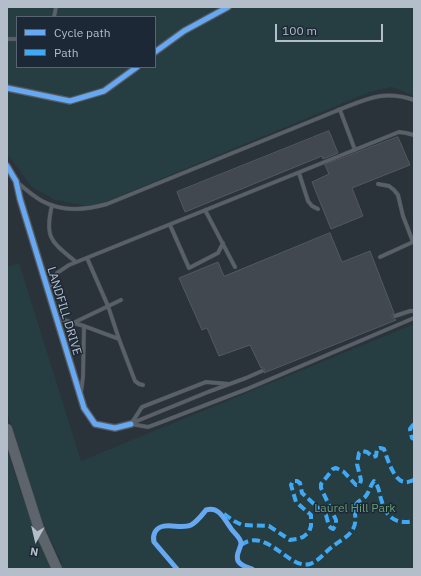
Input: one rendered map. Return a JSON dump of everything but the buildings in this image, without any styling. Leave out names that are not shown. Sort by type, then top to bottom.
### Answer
[{"type":"main road","points":[[7,429],[39,529],[57,569]]},
{"type":"street","points":[[156,51],[184,31],[228,7]]},
{"type":"street","points":[[7,88],[70,101],[104,91],[137,68]]},
{"type":"street","name":"LANDFILL DRIVE","points":[[7,166],[16,181],[20,200],[84,408],[95,424],[115,428],[131,424]]},
{"type":"lane","points":[[16,181],[37,198],[52,206],[72,209],[86,209],[107,204],[378,96],[398,95],[414,100]]},
{"type":"lane","points":[[340,110],[355,150]]},
{"type":"lane","points":[[48,291],[57,273],[76,262],[399,132],[414,135]]},
{"type":"lane","points":[[299,173],[308,201],[312,206],[318,209]]},
{"type":"lane","points":[[378,184],[389,186],[398,194],[413,242],[380,257]]},
{"type":"lane","points":[[52,206],[48,219],[51,237],[58,246],[76,262]]},
{"type":"lane","points":[[205,210],[235,266]]},
{"type":"lane","points":[[170,224],[189,268],[218,253],[223,243]]},
{"type":"lane","points":[[87,258],[108,306],[135,381],[143,385]]},
{"type":"lane","points":[[72,323],[121,300]]},
{"type":"lane","points":[[395,316],[414,311]]},
{"type":"lane","points":[[56,318],[84,326],[119,339]]},
{"type":"lane","points":[[131,424],[148,427],[159,423],[247,389],[414,318]]},
{"type":"lane","points":[[80,397],[83,377],[84,326]]},
{"type":"lane","points":[[131,424],[246,378],[262,370]]},
{"type":"lane","points":[[131,424],[142,407],[206,382],[230,384]]},
{"type":"green space","points":[[7,7],[414,7],[414,96],[392,87],[370,92],[93,207],[55,200],[32,187],[7,154]]},
{"type":"green space","name":"Laurel Hill Park","points":[[19,263],[81,461],[414,324],[414,569],[7,569],[7,449],[22,496],[50,566],[55,566],[62,563],[42,522],[7,412],[7,267]]},
{"type":"marked path","points":[[414,425],[410,429],[412,438],[414,439]]},
{"type":"marked path","points":[[224,514],[242,525],[269,526],[290,540],[303,537],[309,532],[311,526],[311,515],[296,502],[291,485],[293,481],[297,481],[300,483],[302,493],[326,515],[329,526],[333,529],[336,525],[336,520],[321,488],[321,484],[333,469],[336,468],[344,472],[356,485],[360,484],[361,480],[357,464],[359,453],[362,451],[367,452],[373,457],[376,456],[377,449],[384,449],[391,468],[397,478],[400,481],[405,482],[414,480]]},
{"type":"marked path","points":[[241,545],[251,541],[260,541],[268,544],[294,561],[302,564],[313,563],[351,532],[355,523],[355,508],[358,502],[364,498],[374,481],[386,512],[398,521],[414,521]]},
{"type":"cycle path","points":[[156,51],[184,31],[228,7]]},
{"type":"cycle path","points":[[7,88],[70,101],[104,91],[136,68]]},
{"type":"cycle path","points":[[7,166],[16,181],[20,199],[84,408],[95,424],[115,428],[131,424]]},
{"type":"cycle path","points":[[177,569],[154,542],[153,537],[155,532],[158,528],[167,526],[182,527],[191,525],[206,510],[211,509],[221,514],[239,538],[241,543],[237,556],[239,563],[252,569]]}]
